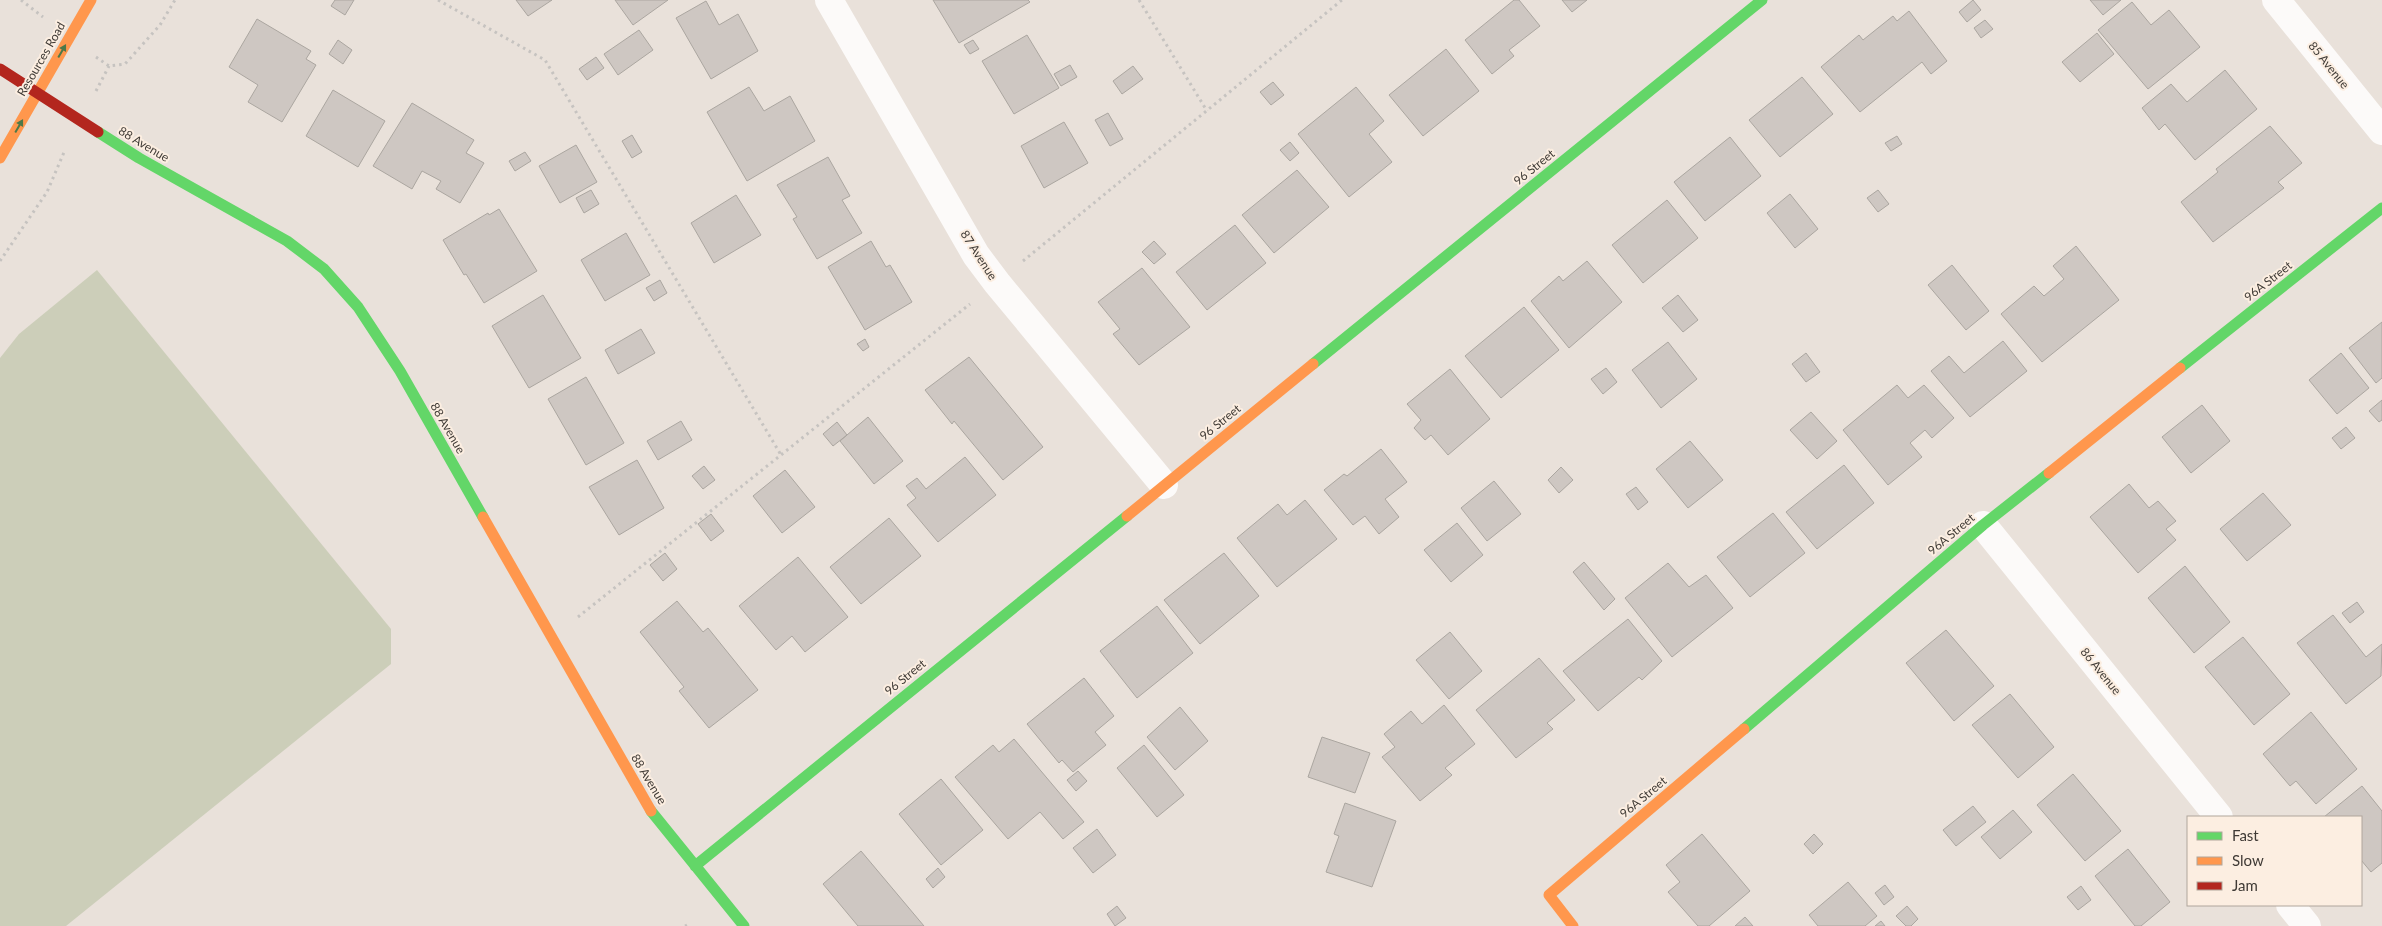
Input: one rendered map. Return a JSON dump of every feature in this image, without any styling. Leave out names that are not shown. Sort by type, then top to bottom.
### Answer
[{"type":"street","name":"Resources Road","points":[[0,158],[92,0]]},
{"type":"street","name":"87 Avenue","points":[[829,0],[976,255],[1164,485]]},
{"type":"street","name":"96 Street","points":[[695,866],[1762,0]]},
{"type":"street","name":"85 Avenue","points":[[2276,0],[2382,131]]},
{"type":"street","name":"88 Avenue","points":[[0,69],[139,158],[286,241],[324,269],[358,307],[400,370],[648,807],[744,926]]},
{"type":"street","name":"96A Street","points":[[1573,926],[1549,895],[1983,525],[2382,208]]},
{"type":"street","name":"86 Avenue","points":[[1983,525],[2218,816]]},
{"type":"street","points":[[2291,906],[2307,926]]},
{"type":"path","points":[[109,66],[125,64],[160,25],[175,0]]},
{"type":"path","points":[[438,0],[545,60],[781,455]]},
{"type":"path","points":[[1139,0],[1207,111]]},
{"type":"path","points":[[552,638],[997,283],[1342,0]]},
{"type":"path","points":[[0,261],[47,192],[51,179]]},
{"type":"green space","points":[[97,270],[391,629],[391,664],[66,926],[0,926],[0,358],[19,334]]},
{"type":"building","points":[[335,0],[354,0],[345,15],[331,6]]},
{"type":"building","points":[[516,0],[552,0],[528,16]]},
{"type":"building","points":[[615,0],[668,0],[633,25]]},
{"type":"building","points":[[933,0],[1028,0],[1030,2],[959,43]]},
{"type":"building","points":[[1514,0],[1519,0],[1540,26],[1509,50],[1514,56],[1492,74],[1465,40]]},
{"type":"building","points":[[1562,0],[1587,0],[1572,12]]},
{"type":"building","points":[[1973,0],[1981,10],[1967,22],[1959,12]]},
{"type":"building","points":[[2090,0],[2121,0],[2103,15]]},
{"type":"building","points":[[706,1],[719,25],[738,14],[758,51],[711,79],[676,18]]},
{"type":"building","points":[[2132,2],[2151,25],[2169,10],[2200,47],[2148,89],[2098,30]]},
{"type":"building","points":[[1909,11],[1947,61],[1931,74],[1922,62],[1860,112],[1821,67],[1859,35],[1863,40],[1893,16],[1897,21]]},
{"type":"building","points":[[257,19],[311,51],[306,59],[316,65],[282,122],[248,102],[258,85],[229,67]]},
{"type":"building","points":[[1985,20],[1993,29],[1981,38],[1974,28]]},
{"type":"building","points":[[639,30],[653,50],[618,75],[604,54]]},
{"type":"building","points":[[2097,33],[2114,54],[2080,82],[2062,62]]},
{"type":"building","points":[[1027,35],[1059,88],[1014,114],[982,61]]},
{"type":"building","points":[[338,40],[352,50],[343,64],[329,54]]},
{"type":"building","points":[[973,40],[979,49],[970,54],[964,45]]},
{"type":"building","points":[[1446,49],[1479,91],[1423,136],[1389,95]]},
{"type":"building","points":[[596,57],[604,68],[587,80],[579,69]]},
{"type":"building","points":[[1070,65],[1077,77],[1061,86],[1054,74]]},
{"type":"building","points":[[1133,66],[1143,79],[1122,94],[1113,81]]},
{"type":"building","points":[[2225,70],[2257,109],[2195,160],[2165,124],[2159,130],[2142,108],[2171,84],[2187,102]]},
{"type":"building","points":[[1802,77],[1833,114],[1780,157],[1749,120]]},
{"type":"building","points":[[1273,82],[1284,95],[1271,105],[1260,92]]},
{"type":"building","points":[[749,87],[764,111],[790,96],[815,141],[747,181],[707,112]]},
{"type":"building","points":[[1356,87],[1384,121],[1369,134],[1392,162],[1349,197],[1298,134]]},
{"type":"building","points":[[333,90],[385,121],[358,167],[306,136]]},
{"type":"building","points":[[412,103],[474,140],[466,153],[484,163],[460,203],[436,189],[441,181],[422,171],[412,189],[373,166]]},
{"type":"building","points":[[1108,113],[1123,139],[1110,146],[1095,120]]},
{"type":"building","points":[[1064,122],[1088,163],[1044,188],[1021,146]]},
{"type":"building","points":[[2270,126],[2302,163],[2278,182],[2284,188],[2213,242],[2181,202],[2218,172],[2216,169]]},
{"type":"building","points":[[632,135],[642,152],[632,158],[622,141]]},
{"type":"building","points":[[1897,136],[1902,144],[1891,151],[1885,143]]},
{"type":"building","points":[[1730,137],[1761,176],[1705,221],[1674,182]]},
{"type":"building","points":[[1290,142],[1299,153],[1290,161],[1280,150]]},
{"type":"building","points":[[576,145],[597,182],[560,203],[539,166]]},
{"type":"building","points":[[525,152],[531,161],[515,171],[509,161]]},
{"type":"building","points":[[828,157],[850,196],[842,200],[862,233],[817,259],[793,219],[797,217],[777,185]]},
{"type":"building","points":[[1297,170],[1329,207],[1274,253],[1242,215]]},
{"type":"building","points":[[591,190],[599,204],[584,213],[576,198]]},
{"type":"building","points":[[1878,190],[1889,204],[1878,212],[1867,198]]},
{"type":"building","points":[[1790,194],[1818,229],[1795,248],[1767,213]]},
{"type":"building","points":[[736,195],[761,235],[714,263],[691,223]]},
{"type":"building","points":[[1667,200],[1698,238],[1643,283],[1612,245]]},
{"type":"building","points":[[499,209],[537,271],[484,303],[443,240],[488,213],[489,215]]},
{"type":"building","points":[[1235,225],[1266,263],[1207,310],[1176,272]]},
{"type":"building","points":[[626,233],[650,275],[605,301],[581,260]]},
{"type":"building","points":[[871,241],[886,267],[890,265],[912,302],[865,330],[828,267]]},
{"type":"building","points":[[1154,241],[1166,254],[1154,264],[1142,252]]},
{"type":"building","points":[[2076,246],[2119,300],[2042,362],[2001,314],[2034,286],[2044,296],[2064,279],[2053,266]]},
{"type":"building","points":[[1587,261],[1622,302],[1569,348],[1531,301],[1559,276],[1563,281]]},
{"type":"building","points":[[1952,265],[1989,311],[1966,330],[1928,285]]},
{"type":"building","points":[[1142,268],[1190,327],[1139,365],[1113,334],[1120,329],[1098,302]]},
{"type":"building","points":[[660,280],[667,293],[654,301],[646,288]]},
{"type":"building","points":[[543,295],[581,358],[529,388],[492,326]]},
{"type":"building","points":[[1678,295],[1698,320],[1683,332],[1662,308]]},
{"type":"building","points":[[1524,307],[1559,350],[1501,398],[1465,356]]},
{"type":"building","points":[[2382,322],[2382,378],[2376,383],[2349,348]]},
{"type":"building","points":[[641,329],[655,353],[618,374],[605,350]]},
{"type":"building","points":[[865,339],[869,347],[863,351],[857,344]]},
{"type":"building","points":[[2003,341],[2027,371],[1970,417],[1931,371],[1949,356],[1964,373]]},
{"type":"building","points":[[1668,342],[1697,379],[1661,408],[1632,370]]},
{"type":"building","points":[[1806,353],[1820,372],[1806,382],[1792,364]]},
{"type":"building","points":[[2341,353],[2369,388],[2337,414],[2309,380]]},
{"type":"building","points":[[969,357],[1043,447],[1003,480],[954,421],[952,424],[925,390]]},
{"type":"building","points":[[1606,368],[1617,382],[1603,394],[1591,379]]},
{"type":"building","points":[[1450,369],[1490,419],[1448,455],[1431,435],[1425,440],[1414,428],[1421,420],[1407,404]]},
{"type":"building","points":[[586,377],[624,443],[586,465],[548,399]]},
{"type":"building","points":[[1897,385],[1908,398],[1924,385],[1954,418],[1932,438],[1925,430],[1910,443],[1922,457],[1888,485],[1843,430]]},
{"type":"building","points":[[2382,400],[2382,420],[2379,422],[2369,411]]},
{"type":"building","points":[[2202,405],[2230,441],[2191,473],[2162,437]]},
{"type":"building","points":[[1811,412],[1837,441],[1817,459],[1790,430]]},
{"type":"building","points":[[868,417],[903,461],[874,484],[840,441]]},
{"type":"building","points":[[681,421],[692,440],[658,460],[647,441]]},
{"type":"building","points":[[837,422],[847,435],[833,446],[823,434]]},
{"type":"building","points":[[2346,427],[2355,438],[2341,449],[2332,438]]},
{"type":"building","points":[[1690,441],[1723,480],[1688,508],[1656,469]]},
{"type":"building","points":[[1381,449],[1407,482],[1385,499],[1399,517],[1379,534],[1365,516],[1353,525],[1324,490],[1344,474],[1347,476]]},
{"type":"building","points":[[965,457],[996,495],[938,542],[907,505],[916,498],[906,486],[917,478],[926,489]]},
{"type":"building","points":[[637,460],[664,508],[619,535],[589,487]]},
{"type":"building","points":[[1844,465],[1874,503],[1817,549],[1786,512]]},
{"type":"building","points":[[704,466],[715,480],[703,489],[692,476]]},
{"type":"building","points":[[1561,467],[1573,480],[1559,493],[1548,480]]},
{"type":"building","points":[[785,470],[815,507],[782,533],[753,496]]},
{"type":"building","points":[[1494,481],[1521,514],[1487,541],[1461,508]]},
{"type":"building","points":[[2129,484],[2149,508],[2158,501],[2176,521],[2166,529],[2176,540],[2138,573],[2090,517]]},
{"type":"building","points":[[1636,487],[1648,502],[1638,510],[1626,494]]},
{"type":"building","points":[[2263,493],[2291,525],[2247,561],[2220,529]]},
{"type":"building","points":[[1305,500],[1337,539],[1277,587],[1237,538],[1278,504],[1287,515]]},
{"type":"building","points":[[1773,513],[1805,553],[1750,597],[1717,557]]},
{"type":"building","points":[[711,514],[724,531],[711,541],[698,524]]},
{"type":"building","points":[[889,518],[921,556],[861,604],[830,567]]},
{"type":"building","points":[[1457,523],[1483,555],[1451,582],[1424,550]]},
{"type":"building","points":[[665,553],[677,569],[663,581],[650,565]]},
{"type":"building","points":[[1224,553],[1259,596],[1200,644],[1164,600]]},
{"type":"building","points":[[798,557],[848,617],[805,652],[792,636],[776,650],[739,606]]},
{"type":"building","points":[[1584,562],[1615,599],[1604,610],[1573,572]]},
{"type":"building","points":[[1668,563],[1689,587],[1706,575],[1733,608],[1672,657],[1625,598]]},
{"type":"building","points":[[2185,566],[2230,622],[2194,653],[2148,598]]},
{"type":"building","points":[[677,601],[703,632],[708,628],[758,690],[709,728],[679,691],[684,687],[640,632]]},
{"type":"building","points":[[2357,602],[2364,612],[2350,623],[2342,613]]},
{"type":"building","points":[[1157,606],[1193,653],[1137,698],[1100,651]]},
{"type":"building","points":[[2333,615],[2366,657],[2382,644],[2381,676],[2346,704],[2297,643]]},
{"type":"building","points":[[1628,619],[1662,661],[1642,680],[1639,677],[1598,711],[1563,671]]},
{"type":"building","points":[[1946,630],[1994,686],[1954,721],[1906,663]]},
{"type":"building","points":[[1450,632],[1482,671],[1449,699],[1416,660]]},
{"type":"building","points":[[2243,637],[2290,694],[2254,725],[2205,667]]},
{"type":"building","points":[[1539,658],[1575,700],[1547,723],[1553,729],[1516,758],[1476,710]]},
{"type":"building","points":[[1084,678],[1114,716],[1095,732],[1106,745],[1073,772],[1062,760],[1059,763],[1027,724]]},
{"type":"building","points":[[2010,694],[2054,747],[2018,778],[1972,725]]},
{"type":"building","points":[[1444,705],[1475,744],[1445,768],[1452,775],[1420,801],[1382,757],[1395,747],[1384,734],[1411,711],[1422,724]]},
{"type":"building","points":[[1180,707],[1208,741],[1175,770],[1147,737]]},
{"type":"building","points":[[2311,712],[2357,769],[2316,804],[2296,781],[2290,786],[2263,754]]},
{"type":"building","points":[[1322,737],[1370,753],[1355,793],[1308,777]]},
{"type":"building","points":[[1014,739],[1084,822],[1063,839],[1040,812],[1008,839],[955,777],[993,745],[999,752]]},
{"type":"building","points":[[1144,745],[1184,795],[1157,817],[1117,768]]},
{"type":"building","points":[[1078,771],[1087,781],[1076,791],[1067,780]]},
{"type":"building","points":[[2073,774],[2121,831],[2085,861],[2037,805]]},
{"type":"building","points":[[941,779],[983,830],[941,865],[899,814]]},
{"type":"building","points":[[2362,786],[2382,811],[2382,863],[2371,872],[2362,861],[2362,816],[2325,816]]},
{"type":"building","points":[[1345,803],[1396,821],[1372,887],[1326,872],[1339,836],[1334,834]]},
{"type":"building","points":[[1973,806],[1986,822],[1956,846],[1943,830]]},
{"type":"building","points":[[2013,810],[2032,832],[2000,859],[1981,837]]},
{"type":"building","points":[[1097,829],[1116,855],[1093,873],[1073,848]]},
{"type":"building","points":[[1702,834],[1750,891],[1709,926],[1698,926],[1668,892],[1680,882],[1666,865]]},
{"type":"building","points":[[1814,834],[1823,844],[1813,854],[1804,844]]},
{"type":"building","points":[[2128,849],[2170,902],[2141,926],[2135,926],[2095,876]]},
{"type":"building","points":[[861,851],[924,926],[858,926],[823,884]]},
{"type":"building","points":[[938,868],[945,877],[933,888],[926,879]]},
{"type":"building","points":[[1848,882],[1877,916],[1865,926],[1818,926],[1809,915]]},
{"type":"building","points":[[1885,885],[1894,897],[1884,905],[1875,893]]},
{"type":"building","points":[[2081,886],[2091,900],[2078,910],[2067,897]]},
{"type":"building","points":[[1117,906],[1126,918],[1115,926],[1107,914]]},
{"type":"building","points":[[1907,906],[1918,919],[1911,926],[1906,926],[1896,916]]},
{"type":"building","points":[[1745,917],[1753,926],[1735,926]]},
{"type":"building","points":[[1881,921],[1885,926],[1875,926]]},
{"type":"traffic: fast","points":[[1313,364],[1762,0]]},
{"type":"traffic: fast","points":[[98,132],[139,158],[287,241],[324,269],[358,307],[400,371],[483,517]]},
{"type":"traffic: fast","points":[[2180,368],[2382,208]]},
{"type":"traffic: fast","points":[[1744,729],[1983,525],[2049,473]]},
{"type":"traffic: fast","points":[[695,866],[1127,516]]},
{"type":"traffic: fast","points":[[651,811],[744,926]]},
{"type":"traffic: slow","points":[[0,158],[91,0]]},
{"type":"traffic: slow","points":[[1127,516],[1313,364]]},
{"type":"traffic: slow","points":[[2049,473],[2180,368]]},
{"type":"traffic: slow","points":[[483,517],[651,811]]},
{"type":"traffic: slow","points":[[1573,926],[1549,895],[1744,729]]},
{"type":"traffic: jam","points":[[0,69],[98,132]]}]
